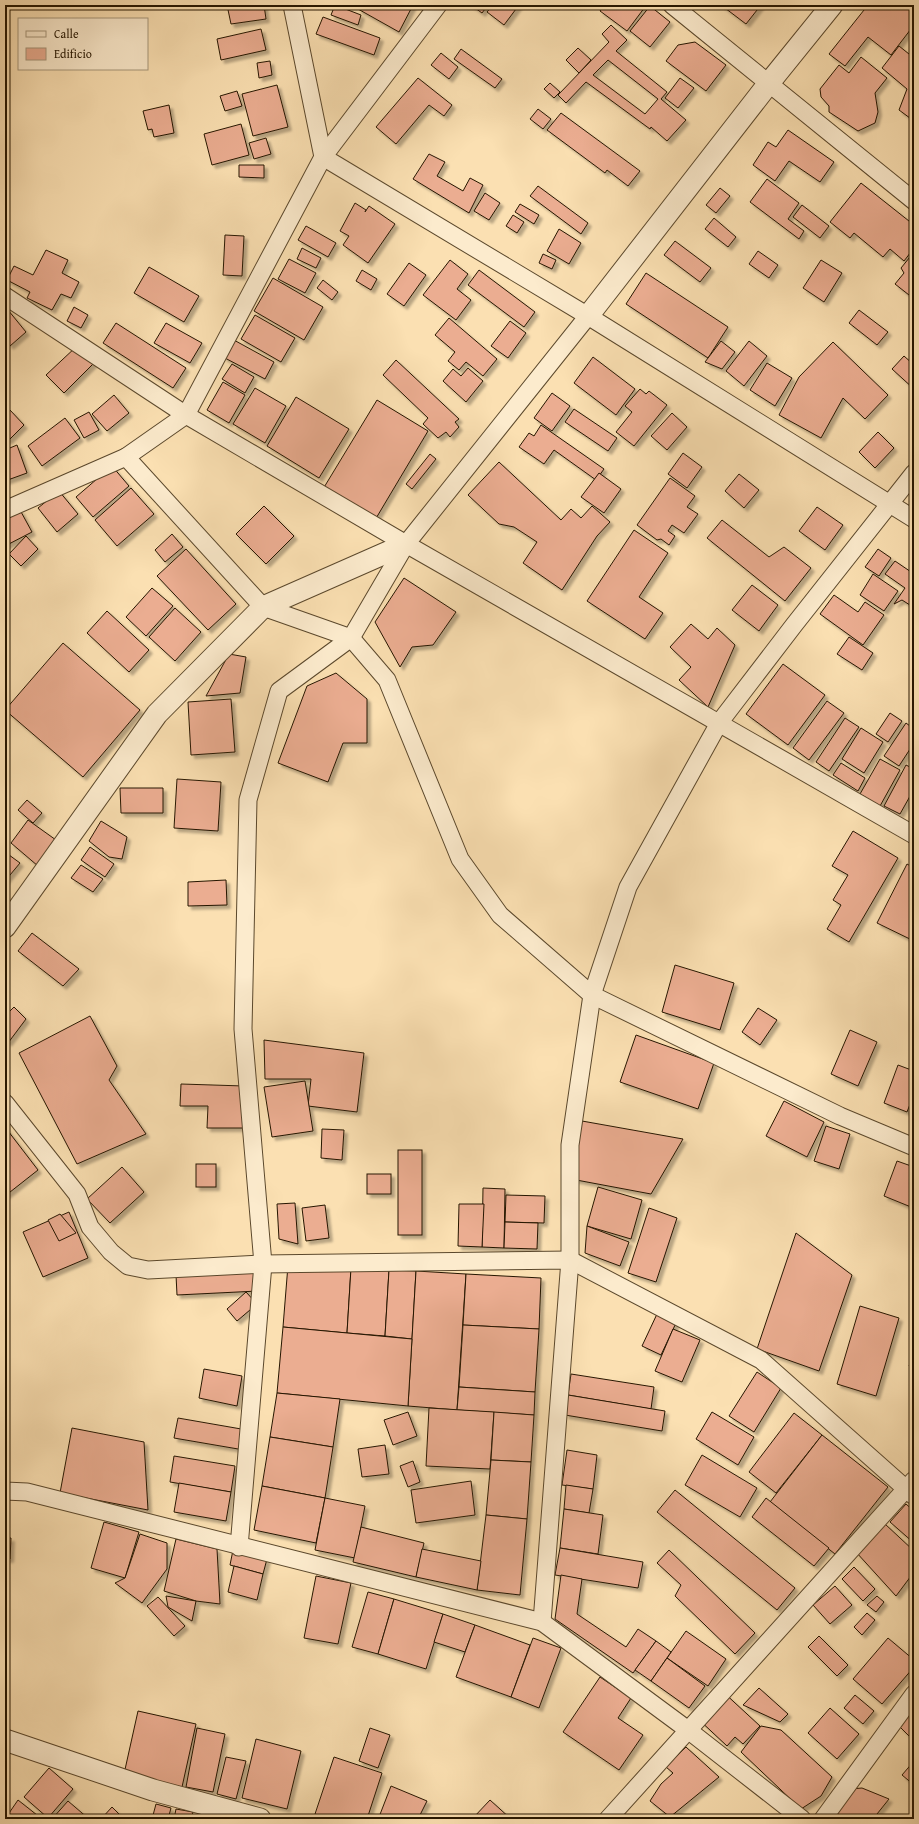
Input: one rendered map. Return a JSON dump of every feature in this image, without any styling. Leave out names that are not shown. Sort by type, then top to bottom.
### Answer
[{"type":"street","points":[[292,5],[323,157],[588,316],[889,502],[914,519]]},
{"type":"street","points":[[5,510],[126,457],[186,415],[323,157],[438,5]]},
{"type":"street","points":[[672,5],[769,82],[914,201]]},
{"type":"street","points":[[239,1547],[263,1264],[243,1029],[248,800],[279,691],[351,638],[406,544],[588,316],[769,82],[832,5]]},
{"type":"street","points":[[5,296],[186,415],[406,544],[914,835]]},
{"type":"street","points":[[126,457],[263,607],[351,638],[387,680],[460,860],[500,915],[592,995],[840,1116],[914,1147]]},
{"type":"street","points":[[542,1622],[570,1260],[570,1145],[592,995],[628,887],[719,723],[889,502],[914,473]]},
{"type":"street","points":[[5,927],[157,714],[263,607],[406,544]]},
{"type":"street","points":[[5,1104],[77,1194],[90,1227],[111,1252],[128,1266],[148,1270],[263,1264],[570,1260],[761,1360],[911,1489],[688,1730],[608,1819]]},
{"type":"street","points":[[5,1491],[27,1492],[239,1547],[542,1622],[688,1730],[802,1819]]},
{"type":"street","points":[[823,1819],[914,1694]]},
{"type":"street","points":[[5,1740],[153,1790],[260,1819]]},
{"type":"building","points":[[227,5],[264,5],[266,19],[231,24]]},
{"type":"building","points":[[335,5],[361,15],[358,25],[331,15]]},
{"type":"building","points":[[360,5],[413,5],[399,32],[358,9]]},
{"type":"building","points":[[471,5],[488,5],[482,13]]},
{"type":"building","points":[[493,5],[519,5],[504,25],[487,12]]},
{"type":"building","points":[[604,5],[642,5],[645,7],[627,31],[600,11]]},
{"type":"building","points":[[721,5],[761,5],[746,24]]},
{"type":"building","points":[[868,5],[911,5],[914,7],[914,25],[891,55],[868,37],[845,66],[829,54]]},
{"type":"building","points":[[650,6],[670,22],[650,47],[630,31]]},
{"type":"building","points":[[323,17],[380,38],[374,55],[316,34]]},
{"type":"building","points":[[611,25],[627,40],[616,51],[667,92],[661,99],[686,120],[667,141],[651,127],[650,129],[586,82],[566,103],[558,95],[609,42],[602,34]],"holes":[[[608,60],[658,99],[645,114],[593,75]]]},
{"type":"building","points":[[261,29],[266,50],[221,60],[217,39]]},
{"type":"building","points":[[695,42],[726,65],[706,91],[666,61],[678,45]]},
{"type":"building","points":[[899,46],[914,58],[914,121],[899,110],[907,89],[882,68]]},
{"type":"building","points":[[578,48],[591,60],[579,73],[566,60]]},
{"type":"building","points":[[461,49],[502,79],[495,88],[454,59]]},
{"type":"building","points":[[441,53],[458,67],[449,79],[431,65]]},
{"type":"building","points":[[861,57],[887,78],[875,93],[878,112],[875,123],[858,131],[829,112],[829,106],[821,97],[820,89],[839,65],[849,73]]},
{"type":"building","points":[[270,61],[272,75],[259,78],[257,63]]},
{"type":"building","points":[[418,78],[452,105],[444,116],[429,105],[396,144],[376,127]]},
{"type":"building","points":[[680,78],[694,88],[678,108],[665,98]]},
{"type":"building","points":[[550,83],[560,92],[554,98],[544,89]]},
{"type":"building","points":[[277,85],[288,127],[253,136],[242,94]]},
{"type":"building","points":[[237,91],[242,106],[225,111],[220,96]]},
{"type":"building","points":[[169,105],[174,133],[154,137],[152,129],[148,130],[143,111]]},
{"type":"building","points":[[538,109],[551,119],[543,129],[530,119]]},
{"type":"building","points":[[561,113],[640,171],[628,186],[607,170],[605,173],[547,130]]},
{"type":"building","points":[[241,124],[249,155],[212,165],[204,134]]},
{"type":"building","points":[[788,130],[834,162],[820,182],[789,161],[775,181],[753,165],[768,142],[776,147]]},
{"type":"building","points":[[266,138],[271,154],[254,159],[249,143]]},
{"type":"building","points":[[429,154],[445,162],[437,176],[463,191],[470,178],[483,185],[469,213],[413,179]]},
{"type":"building","points":[[239,165],[264,165],[264,178],[239,177]]},
{"type":"building","points":[[767,179],[799,203],[788,219],[804,231],[799,239],[750,202]]},
{"type":"building","points":[[861,183],[914,225],[914,248],[904,261],[890,249],[883,257],[854,233],[850,238],[830,222]]},
{"type":"building","points":[[538,186],[588,223],[581,234],[530,196]]},
{"type":"building","points":[[720,188],[730,196],[716,213],[706,205]]},
{"type":"building","points":[[485,193],[500,203],[489,220],[474,211]]},
{"type":"building","points":[[355,203],[366,210],[365,212],[369,206],[395,224],[368,263],[343,245],[349,236],[340,231]]},
{"type":"building","points":[[520,204],[539,215],[534,224],[515,212]]},
{"type":"building","points":[[802,205],[829,226],[820,238],[793,217]]},
{"type":"building","points":[[513,215],[524,222],[517,233],[506,226]]},
{"type":"building","points":[[714,218],[736,237],[728,247],[705,229]]},
{"type":"building","points":[[306,226],[336,243],[328,257],[298,240]]},
{"type":"building","points":[[559,229],[581,243],[569,264],[547,251]]},
{"type":"building","points":[[225,235],[244,236],[242,276],[223,275]]},
{"type":"building","points":[[675,241],[711,268],[700,282],[664,255]]},
{"type":"building","points":[[302,248],[321,258],[316,268],[297,259]]},
{"type":"building","points":[[46,250],[68,260],[62,273],[79,282],[71,298],[61,294],[52,310],[27,298],[30,292],[7,280],[14,266],[33,275]]},
{"type":"building","points":[[758,251],[778,265],[769,278],[749,264]]},
{"type":"building","points":[[914,252],[914,289],[909,295],[895,284],[904,273],[901,268]]},
{"type":"building","points":[[543,254],[556,260],[552,269],[539,263]]},
{"type":"building","points":[[289,259],[316,273],[305,293],[278,279]]},
{"type":"building","points":[[450,260],[468,274],[457,289],[471,300],[456,320],[423,295]]},
{"type":"building","points":[[821,260],[842,273],[824,302],[803,288]]},
{"type":"building","points":[[409,263],[426,275],[404,306],[387,294]]},
{"type":"building","points":[[149,267],[199,296],[184,322],[134,293]]},
{"type":"building","points":[[362,270],[377,279],[371,290],[356,281]]},
{"type":"building","points":[[479,270],[535,312],[524,327],[468,285]]},
{"type":"building","points":[[646,273],[728,327],[708,358],[626,304]]},
{"type":"building","points":[[273,278],[323,307],[304,340],[254,311]]},
{"type":"building","points":[[323,280],[338,292],[332,300],[317,288]]},
{"type":"building","points":[[74,307],[88,315],[81,328],[67,321]]},
{"type":"building","points":[[8,310],[26,332],[10,346],[5,340],[5,312]]},
{"type":"building","points":[[859,310],[888,332],[877,345],[849,323]]},
{"type":"building","points":[[255,315],[295,338],[281,362],[241,339]]},
{"type":"building","points":[[449,318],[497,359],[483,376],[466,362],[459,370],[448,361],[455,352],[435,335]]},
{"type":"building","points":[[510,321],[526,333],[508,358],[491,346]]},
{"type":"building","points":[[116,323],[186,368],[173,388],[103,343]]},
{"type":"building","points":[[166,323],[202,343],[190,363],[154,343]]},
{"type":"building","points":[[232,339],[274,362],[265,379],[223,357]]},
{"type":"building","points":[[721,341],[735,352],[722,369],[705,362]]},
{"type":"building","points":[[749,341],[767,356],[744,386],[726,371]]},
{"type":"building","points":[[833,342],[888,395],[865,419],[843,398],[821,438],[779,415],[799,377]]},
{"type":"building","points":[[77,346],[94,363],[64,393],[46,375]]},
{"type":"building","points":[[904,356],[914,365],[914,389],[892,369]]},
{"type":"building","points":[[593,357],[635,389],[616,415],[574,383]]},
{"type":"building","points":[[396,360],[459,419],[455,422],[459,427],[450,437],[446,432],[438,438],[423,424],[428,418],[383,375]]},
{"type":"building","points":[[767,363],[792,378],[775,406],[750,390]]},
{"type":"building","points":[[232,364],[254,377],[245,393],[222,379]]},
{"type":"building","points":[[468,368],[483,381],[466,402],[443,381],[453,369],[461,376]]},
{"type":"building","points":[[223,382],[245,395],[229,423],[207,410]]},
{"type":"building","points":[[255,388],[286,406],[265,443],[233,424]]},
{"type":"building","points":[[640,389],[646,394],[649,391],[667,405],[634,446],[616,432],[632,412],[625,406]]},
{"type":"building","points":[[552,393],[570,406],[552,431],[534,418]]},
{"type":"building","points":[[114,395],[129,413],[107,431],[92,414]]},
{"type":"building","points":[[296,397],[349,429],[319,478],[267,446]]},
{"type":"building","points":[[377,400],[428,431],[375,520],[323,489]]},
{"type":"building","points":[[574,409],[617,438],[608,451],[565,422]]},
{"type":"building","points":[[10,410],[24,425],[8,441],[5,438],[5,415]]},
{"type":"building","points":[[89,412],[99,430],[84,438],[74,420]]},
{"type":"building","points":[[672,413],[687,427],[667,450],[651,436]]},
{"type":"building","points":[[65,418],[80,438],[42,466],[28,446]]},
{"type":"building","points":[[541,425],[604,469],[596,480],[554,450],[544,464],[519,447],[529,433],[534,436]]},
{"type":"building","points":[[878,432],[894,448],[875,468],[859,452]]},
{"type":"building","points":[[17,445],[27,473],[5,481],[5,450]]},
{"type":"building","points":[[683,453],[702,467],[687,488],[668,474]]},
{"type":"building","points":[[430,454],[436,459],[412,489],[406,484]]},
{"type":"building","points":[[499,462],[561,520],[571,509],[581,518],[592,506],[610,522],[597,536],[562,590],[523,563],[537,542],[514,527],[499,524],[468,495]]},
{"type":"building","points":[[112,466],[129,486],[93,517],[76,497]]},
{"type":"building","points":[[599,473],[621,489],[604,513],[581,497]]},
{"type":"building","points":[[739,474],[759,490],[744,508],[725,491]]},
{"type":"building","points":[[670,478],[695,496],[687,507],[698,514],[684,533],[672,525],[668,531],[675,536],[669,545],[661,539],[657,540],[637,525]]},
{"type":"building","points":[[131,488],[154,514],[117,546],[95,520]]},
{"type":"building","points":[[59,491],[78,514],[57,532],[38,508]]},
{"type":"building","points":[[264,506],[294,536],[266,564],[236,534]]},
{"type":"building","points":[[817,507],[843,525],[825,550],[799,531]]},
{"type":"building","points":[[20,510],[32,532],[5,546],[5,518]]},
{"type":"building","points":[[722,520],[769,557],[784,547],[811,568],[785,601],[707,538]]},
{"type":"building","points":[[634,530],[668,553],[639,597],[663,613],[645,639],[587,601]]},
{"type":"building","points":[[172,534],[183,547],[165,562],[155,550]]},
{"type":"building","points":[[26,536],[38,549],[21,566],[9,554]]},
{"type":"building","points":[[186,549],[236,604],[208,630],[157,576]]},
{"type":"building","points":[[878,549],[891,558],[879,576],[865,567]]},
{"type":"building","points":[[895,561],[914,574],[913,607],[902,600],[894,604],[905,588],[885,574]]},
{"type":"building","points":[[873,574],[898,591],[884,611],[860,595]]},
{"type":"building","points":[[404,578],[456,612],[433,645],[412,647],[400,667],[375,622]]},
{"type":"building","points":[[752,585],[778,605],[759,631],[732,610]]},
{"type":"building","points":[[152,588],[173,606],[146,636],[126,617]]},
{"type":"building","points":[[834,595],[858,612],[865,602],[884,615],[863,645],[820,614]]},
{"type":"building","points":[[175,608],[201,632],[175,661],[149,637]]},
{"type":"building","points":[[107,611],[149,650],[129,672],[87,633]]},
{"type":"building","points":[[691,624],[708,639],[717,628],[735,645],[708,707],[679,680],[691,667],[670,647]]},
{"type":"building","points":[[849,637],[873,653],[862,670],[837,654]]},
{"type":"building","points":[[63,643],[140,710],[83,777],[5,710]]},
{"type":"building","points":[[229,654],[246,657],[240,693],[206,696]]},
{"type":"building","points":[[783,664],[825,695],[788,745],[746,714]]},
{"type":"building","points":[[336,673],[367,699],[367,743],[343,743],[328,782],[278,763],[307,686]]},
{"type":"building","points":[[231,699],[235,752],[191,755],[188,702]]},
{"type":"building","points":[[827,701],[844,713],[809,760],[793,748]]},
{"type":"building","points":[[890,713],[902,721],[888,742],[876,734]]},
{"type":"building","points":[[845,718],[859,727],[829,771],[816,762]]},
{"type":"building","points":[[906,723],[914,729],[914,743],[899,766],[884,756]]},
{"type":"building","points":[[861,728],[883,742],[864,773],[842,759]]},
{"type":"building","points":[[880,759],[900,770],[880,806],[860,794]]},
{"type":"building","points":[[841,763],[865,778],[858,791],[833,775]]},
{"type":"building","points":[[906,765],[914,769],[914,789],[900,814],[884,806]]},
{"type":"building","points":[[177,779],[221,782],[218,831],[174,828]]},
{"type":"building","points":[[120,788],[163,788],[163,813],[121,813]]},
{"type":"building","points":[[27,800],[42,813],[33,823],[18,810]]},
{"type":"building","points":[[28,820],[56,840],[38,866],[11,843]]},
{"type":"building","points":[[101,821],[127,837],[122,859],[109,857],[89,841]]},
{"type":"building","points":[[853,831],[898,858],[849,942],[827,929],[841,905],[833,900],[848,875],[832,866]]},
{"type":"building","points":[[90,847],[114,864],[105,877],[81,860]]},
{"type":"building","points":[[5,852],[20,863],[5,881]]},
{"type":"building","points":[[907,864],[914,868],[914,941],[877,923]]},
{"type":"building","points":[[81,865],[103,879],[93,892],[71,878]]},
{"type":"building","points":[[226,880],[227,905],[188,906],[188,882]]},
{"type":"building","points":[[32,933],[79,969],[63,986],[18,951]]},
{"type":"building","points":[[675,965],[734,983],[720,1030],[662,1012]]},
{"type":"building","points":[[14,1007],[26,1019],[8,1043],[5,1039],[5,1016]]},
{"type":"building","points":[[758,1008],[777,1020],[760,1045],[742,1032]]},
{"type":"building","points":[[90,1016],[117,1066],[109,1080],[146,1134],[77,1164],[19,1053]]},
{"type":"building","points":[[850,1030],[877,1042],[858,1086],[831,1074]]},
{"type":"building","points":[[636,1035],[714,1063],[698,1109],[620,1082]]},
{"type":"building","points":[[264,1040],[364,1053],[357,1112],[308,1106],[311,1079],[265,1079]]},
{"type":"building","points":[[898,1065],[914,1071],[914,1094],[907,1112],[884,1103]]},
{"type":"building","points":[[305,1081],[313,1131],[272,1137],[264,1087]]},
{"type":"building","points":[[181,1084],[244,1086],[243,1128],[207,1128],[208,1106],[180,1106]]},
{"type":"building","points":[[784,1101],[824,1122],[807,1157],[766,1136]]},
{"type":"building","points":[[582,1121],[683,1139],[651,1194],[571,1179]]},
{"type":"building","points":[[826,1126],[850,1134],[839,1169],[814,1161]]},
{"type":"building","points":[[5,1127],[38,1170],[5,1196]]},
{"type":"building","points":[[322,1129],[344,1130],[342,1160],[321,1158]]},
{"type":"building","points":[[398,1150],[422,1150],[422,1235],[398,1235]]},
{"type":"building","points":[[897,1161],[914,1167],[914,1198],[911,1207],[884,1196]]},
{"type":"building","points":[[196,1164],[216,1164],[216,1187],[196,1187]]},
{"type":"building","points":[[122,1167],[144,1192],[110,1223],[87,1199]]},
{"type":"building","points":[[367,1174],[391,1174],[391,1194],[367,1194]]},
{"type":"building","points":[[598,1187],[642,1200],[631,1239],[587,1226]]},
{"type":"building","points":[[483,1188],[505,1189],[504,1248],[482,1247]]},
{"type":"building","points":[[506,1195],[545,1196],[544,1223],[505,1222]]},
{"type":"building","points":[[295,1203],[298,1244],[279,1239],[277,1204]]},
{"type":"building","points":[[459,1204],[484,1204],[482,1247],[458,1246]]},
{"type":"building","points":[[325,1205],[329,1238],[306,1241],[302,1208]]},
{"type":"building","points":[[649,1208],[677,1218],[656,1282],[628,1273]]},
{"type":"building","points":[[69,1212],[88,1258],[43,1277],[23,1232]]},
{"type":"building","points":[[60,1214],[76,1233],[59,1241],[48,1220]]},
{"type":"building","points":[[505,1222],[538,1223],[537,1249],[504,1248]]},
{"type":"building","points":[[587,1226],[629,1242],[620,1266],[585,1253]]},
{"type":"building","points":[[796,1233],[852,1275],[819,1371],[757,1349]]},
{"type":"building","points":[[288,1265],[351,1268],[347,1333],[283,1327]]},
{"type":"building","points":[[351,1268],[389,1270],[385,1336],[347,1333]]},
{"type":"building","points":[[389,1270],[416,1271],[412,1339],[385,1336]]},
{"type":"building","points":[[257,1271],[258,1291],[177,1295],[176,1275]]},
{"type":"building","points":[[416,1271],[466,1274],[457,1410],[408,1406]]},
{"type":"building","points":[[466,1274],[541,1278],[539,1329],[463,1325]]},
{"type":"building","points":[[246,1292],[257,1304],[237,1321],[227,1309]]},
{"type":"building","points":[[860,1306],[899,1318],[876,1396],[837,1384]]},
{"type":"building","points":[[657,1314],[676,1323],[661,1355],[642,1346]]},
{"type":"building","points":[[463,1325],[539,1329],[535,1392],[459,1387]]},
{"type":"building","points":[[283,1327],[412,1339],[408,1406],[277,1393]]},
{"type":"building","points":[[673,1329],[700,1340],[682,1382],[655,1371]]},
{"type":"building","points":[[914,1357],[914,1369],[909,1366]]},
{"type":"building","points":[[204,1369],[242,1376],[237,1406],[199,1398]]},
{"type":"building","points":[[757,1372],[781,1388],[754,1432],[729,1416]]},
{"type":"building","points":[[571,1374],[654,1387],[651,1409],[568,1395]]},
{"type":"building","points":[[459,1387],[535,1392],[534,1415],[457,1410]]},
{"type":"building","points":[[277,1393],[340,1399],[333,1447],[270,1437]]},
{"type":"building","points":[[568,1395],[665,1411],[662,1431],[565,1415]]},
{"type":"building","points":[[429,1408],[494,1412],[490,1469],[426,1466]]},
{"type":"building","points":[[408,1412],[417,1436],[393,1445],[384,1420]]},
{"type":"building","points":[[494,1412],[534,1415],[531,1462],[491,1460]]},
{"type":"building","points":[[712,1412],[754,1437],[738,1465],[696,1439]]},
{"type":"building","points":[[794,1413],[822,1435],[776,1493],[749,1472]]},
{"type":"building","points":[[178,1418],[247,1430],[244,1450],[174,1438]]},
{"type":"building","points":[[72,1428],[144,1442],[148,1510],[60,1493]]},
{"type":"building","points":[[822,1435],[888,1487],[835,1554],[770,1502]]},
{"type":"building","points":[[270,1437],[333,1447],[325,1498],[262,1486]]},
{"type":"building","points":[[385,1445],[389,1474],[362,1477],[358,1449]]},
{"type":"building","points":[[567,1450],[597,1455],[593,1489],[562,1485]]},
{"type":"building","points":[[702,1455],[757,1488],[740,1517],[685,1485]]},
{"type":"building","points":[[174,1456],[235,1466],[231,1492],[170,1482]]},
{"type":"building","points":[[491,1460],[531,1462],[527,1519],[486,1515]]},
{"type":"building","points":[[413,1461],[420,1482],[408,1487],[400,1466]]},
{"type":"building","points":[[471,1481],[475,1515],[416,1523],[411,1490]]},
{"type":"building","points":[[179,1483],[231,1492],[226,1521],[174,1512]]},
{"type":"building","points":[[566,1485],[593,1489],[589,1513],[564,1509]]},
{"type":"building","points":[[262,1486],[325,1498],[316,1543],[254,1530]]},
{"type":"building","points":[[675,1490],[795,1588],[777,1610],[657,1512]]},
{"type":"building","points":[[325,1498],[365,1506],[355,1558],[315,1550]]},
{"type":"building","points":[[766,1498],[829,1548],[814,1566],[752,1517]]},
{"type":"building","points":[[906,1504],[914,1511],[914,1543],[890,1522]]},
{"type":"building","points":[[564,1509],[603,1515],[598,1554],[560,1548]]},
{"type":"building","points":[[486,1515],[527,1519],[520,1595],[477,1590]]},
{"type":"building","points":[[104,1522],[139,1532],[125,1578],[91,1568]]},
{"type":"building","points":[[885,1524],[914,1551],[914,1572],[896,1596],[856,1552]]},
{"type":"building","points":[[361,1527],[424,1543],[416,1577],[353,1562]]},
{"type":"building","points":[[140,1534],[167,1543],[167,1569],[142,1603],[115,1583],[125,1578]]},
{"type":"building","points":[[5,1538],[11,1538],[10,1559],[5,1559]]},
{"type":"building","points":[[176,1539],[217,1549],[220,1604],[196,1601],[164,1591]]},
{"type":"building","points":[[560,1548],[643,1562],[638,1588],[555,1575]]},
{"type":"building","points":[[422,1549],[481,1561],[477,1590],[416,1577]]},
{"type":"building","points":[[233,1550],[267,1559],[263,1574],[230,1565]]},
{"type":"building","points":[[669,1550],[755,1633],[735,1654],[675,1596],[681,1585],[657,1563]]},
{"type":"building","points":[[234,1566],[263,1574],[257,1600],[228,1592]]},
{"type":"building","points":[[854,1567],[875,1589],[863,1601],[842,1579]]},
{"type":"building","points":[[561,1575],[582,1579],[577,1614],[626,1647],[638,1629],[656,1641],[633,1673],[555,1619]]},
{"type":"building","points":[[316,1576],[351,1583],[338,1644],[304,1638]]},
{"type":"building","points":[[835,1586],[852,1605],[830,1624],[813,1605]]},
{"type":"building","points":[[368,1592],[394,1599],[378,1654],[352,1647]]},
{"type":"building","points":[[166,1596],[196,1601],[192,1621],[168,1607]]},
{"type":"building","points":[[877,1596],[884,1602],[876,1612],[867,1605]]},
{"type":"building","points":[[158,1597],[185,1626],[174,1636],[147,1606]]},
{"type":"building","points":[[394,1599],[443,1614],[426,1669],[378,1654]]},
{"type":"building","points":[[867,1613],[875,1620],[862,1635],[854,1627]]},
{"type":"building","points":[[443,1614],[475,1625],[465,1652],[434,1642]]},
{"type":"building","points":[[475,1625],[530,1645],[511,1697],[456,1677]]},
{"type":"building","points":[[686,1631],[726,1659],[708,1686],[667,1658]]},
{"type":"building","points":[[819,1636],[848,1665],[837,1676],[808,1647]]},
{"type":"building","points":[[533,1638],[561,1648],[539,1708],[511,1697]]},
{"type":"building","points":[[888,1638],[914,1660],[914,1667],[882,1704],[853,1679]]},
{"type":"building","points":[[656,1641],[671,1652],[651,1681],[635,1670]]},
{"type":"building","points":[[667,1658],[705,1686],[689,1708],[651,1681]]},
{"type":"building","points":[[600,1677],[631,1698],[618,1718],[643,1735],[619,1770],[563,1732]]},
{"type":"building","points":[[759,1688],[788,1714],[780,1722],[743,1705]]},
{"type":"building","points":[[721,1690],[760,1726],[743,1744],[735,1737],[727,1746],[696,1717]]},
{"type":"building","points":[[855,1695],[874,1711],[863,1724],[844,1708]]},
{"type":"building","points":[[830,1708],[859,1734],[837,1759],[808,1733]]},
{"type":"building","points":[[914,1710],[914,1740],[913,1740],[899,1726]]},
{"type":"building","points":[[138,1711],[196,1724],[182,1787],[124,1774]]},
{"type":"building","points":[[761,1726],[781,1730],[832,1777],[821,1796],[801,1809],[741,1752]]},
{"type":"building","points":[[197,1728],[225,1734],[213,1792],[186,1787]]},
{"type":"building","points":[[370,1728],[390,1735],[378,1768],[359,1761]]},
{"type":"building","points":[[256,1739],[301,1751],[287,1809],[242,1798]]},
{"type":"building","points":[[686,1747],[719,1777],[670,1817],[650,1801],[661,1784],[673,1773],[666,1767]]},
{"type":"building","points":[[226,1757],[246,1761],[236,1799],[217,1794]]},
{"type":"building","points":[[334,1757],[382,1773],[367,1819],[331,1819],[315,1814]]},
{"type":"building","points":[[914,1761],[914,1785],[902,1775]]},
{"type":"building","points":[[49,1768],[73,1789],[48,1818],[24,1797]]},
{"type":"building","points":[[391,1786],[427,1801],[418,1819],[387,1819],[379,1817]]},
{"type":"building","points":[[862,1788],[889,1799],[873,1819],[830,1819],[850,1789]]},
{"type":"building","points":[[18,1800],[42,1819],[5,1819]]},
{"type":"building","points":[[490,1800],[511,1819],[473,1818]]},
{"type":"building","points":[[68,1801],[89,1819],[52,1819]]},
{"type":"building","points":[[156,1804],[171,1808],[168,1819],[152,1819]]},
{"type":"building","points":[[112,1807],[124,1819],[101,1819]]},
{"type":"building","points":[[176,1809],[193,1812],[191,1819],[174,1819]]},
{"type":"building","points":[[196,1816],[212,1819],[195,1819]]}]
